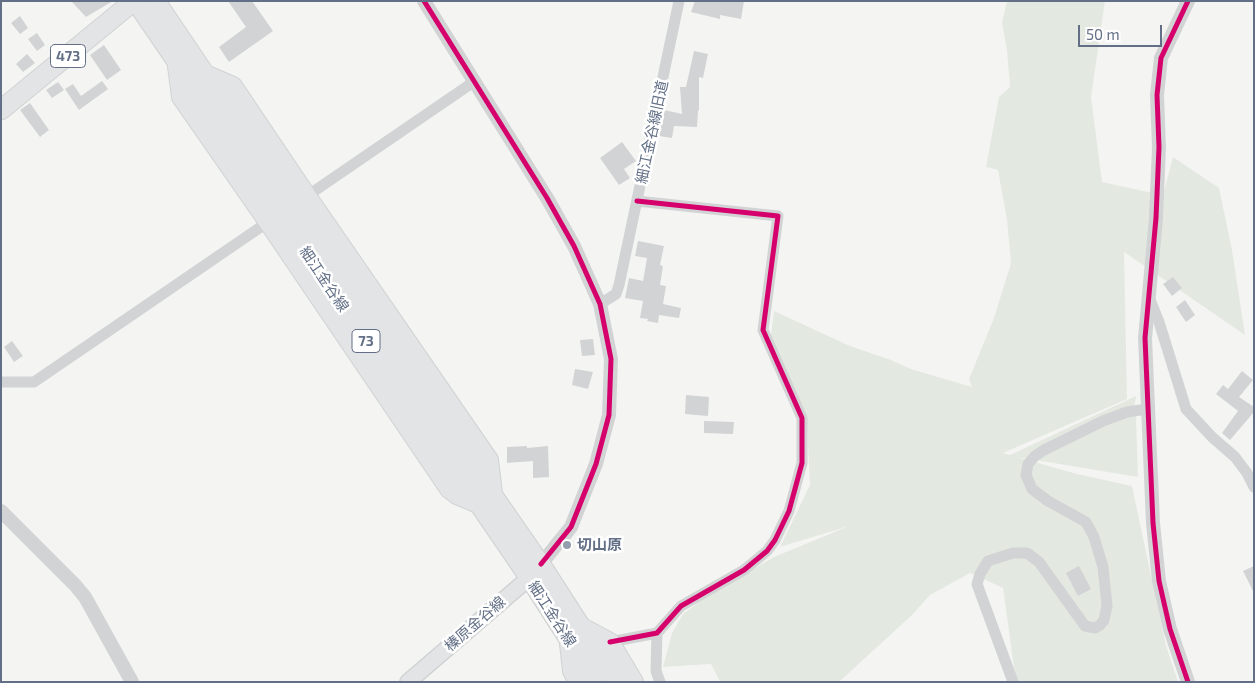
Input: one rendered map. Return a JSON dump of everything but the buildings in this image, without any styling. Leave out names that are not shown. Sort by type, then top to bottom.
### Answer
[{"type":"highway","name":"473","points":[[1,110],[134,1]]},
{"type":"main road","name":"細江金谷線","points":[[134,1],[486,500],[540,564],[617,682]]},
{"type":"main road","name":"細江金谷線","points":[[156,1],[342,278],[486,500],[529,578],[596,682]]},
{"type":"main road","points":[[176,63],[181,97],[449,489],[457,495],[486,500],[489,460],[233,86],[205,74]]},
{"type":"main road","name":"榛原金谷線","points":[[408,682],[529,578],[540,564]]},
{"type":"main road","points":[[582,627],[610,642],[634,682]]},
{"type":"main road","name":"73","points":[[568,639],[572,671],[578,682]]},
{"type":"street","points":[[424,1],[475,81],[574,246],[600,304],[611,359],[609,415],[596,464],[571,527],[540,564]]},
{"type":"street","name":"細江金谷線旧道","points":[[600,304],[616,294],[679,1]]},
{"type":"street","points":[[1188,1],[1161,58],[1157,94],[1159,146],[1156,218],[1145,338],[1153,523],[1159,581],[1170,630],[1188,682]]},
{"type":"street","points":[[307,196],[475,81]]},
{"type":"street","points":[[610,642],[657,633],[681,606],[744,570],[767,551],[775,540],[789,511],[802,462],[802,418],[763,330],[778,216],[637,201]]},
{"type":"street","points":[[1,382],[34,382],[268,222]]},
{"type":"street","points":[[1149,298],[1159,322],[1186,409],[1212,437],[1235,457],[1247,473],[1254,487]]},
{"type":"street","points":[[1013,682],[977,584],[980,574],[988,561],[1013,552],[1027,553],[1039,562],[1085,626],[1095,628],[1100,625],[1104,620],[1107,606],[1103,567],[1094,537],[1086,522],[1048,501],[1032,489],[1026,475],[1028,464],[1044,450],[1103,421],[1127,412],[1147,409]]},
{"type":"street","points":[[1,510],[85,597],[132,682]]},
{"type":"street","points":[[657,633],[656,671],[660,682]]},
{"type":"shaded area","points":[[1007,1],[1105,1],[1091,97],[1102,182],[1148,192],[1164,191],[1173,157],[1219,188],[1232,250],[1245,335],[1124,252],[1127,399],[1003,453],[1010,455],[1136,396],[1134,407],[1138,477],[1017,457],[1077,474],[1132,486],[1166,646],[1178,682],[1016,682],[1003,588],[970,573],[930,595],[912,615],[839,682],[720,682],[711,664],[663,667],[672,633],[683,614],[707,596],[774,557],[849,526],[780,547],[810,485],[807,424],[771,335],[774,311],[850,346],[911,369],[972,387],[969,379],[994,318],[1011,263],[1007,220],[998,170],[986,167],[999,97],[1010,87],[1007,50],[1002,23]]},
{"type":"cycle path","points":[[424,1],[547,198],[574,246],[600,304],[611,359],[609,415],[596,464],[571,527],[541,564]]},
{"type":"cycle path","points":[[1188,1],[1161,58],[1157,95],[1159,147],[1156,218],[1145,338],[1153,523],[1159,581],[1170,629],[1188,682]]},
{"type":"cycle path","points":[[610,642],[657,633],[681,606],[744,570],[767,551],[775,540],[789,511],[802,463],[802,418],[763,330],[778,216],[637,201]]},
{"type":"place","name":"切山原","points":[[567,545]]}]
